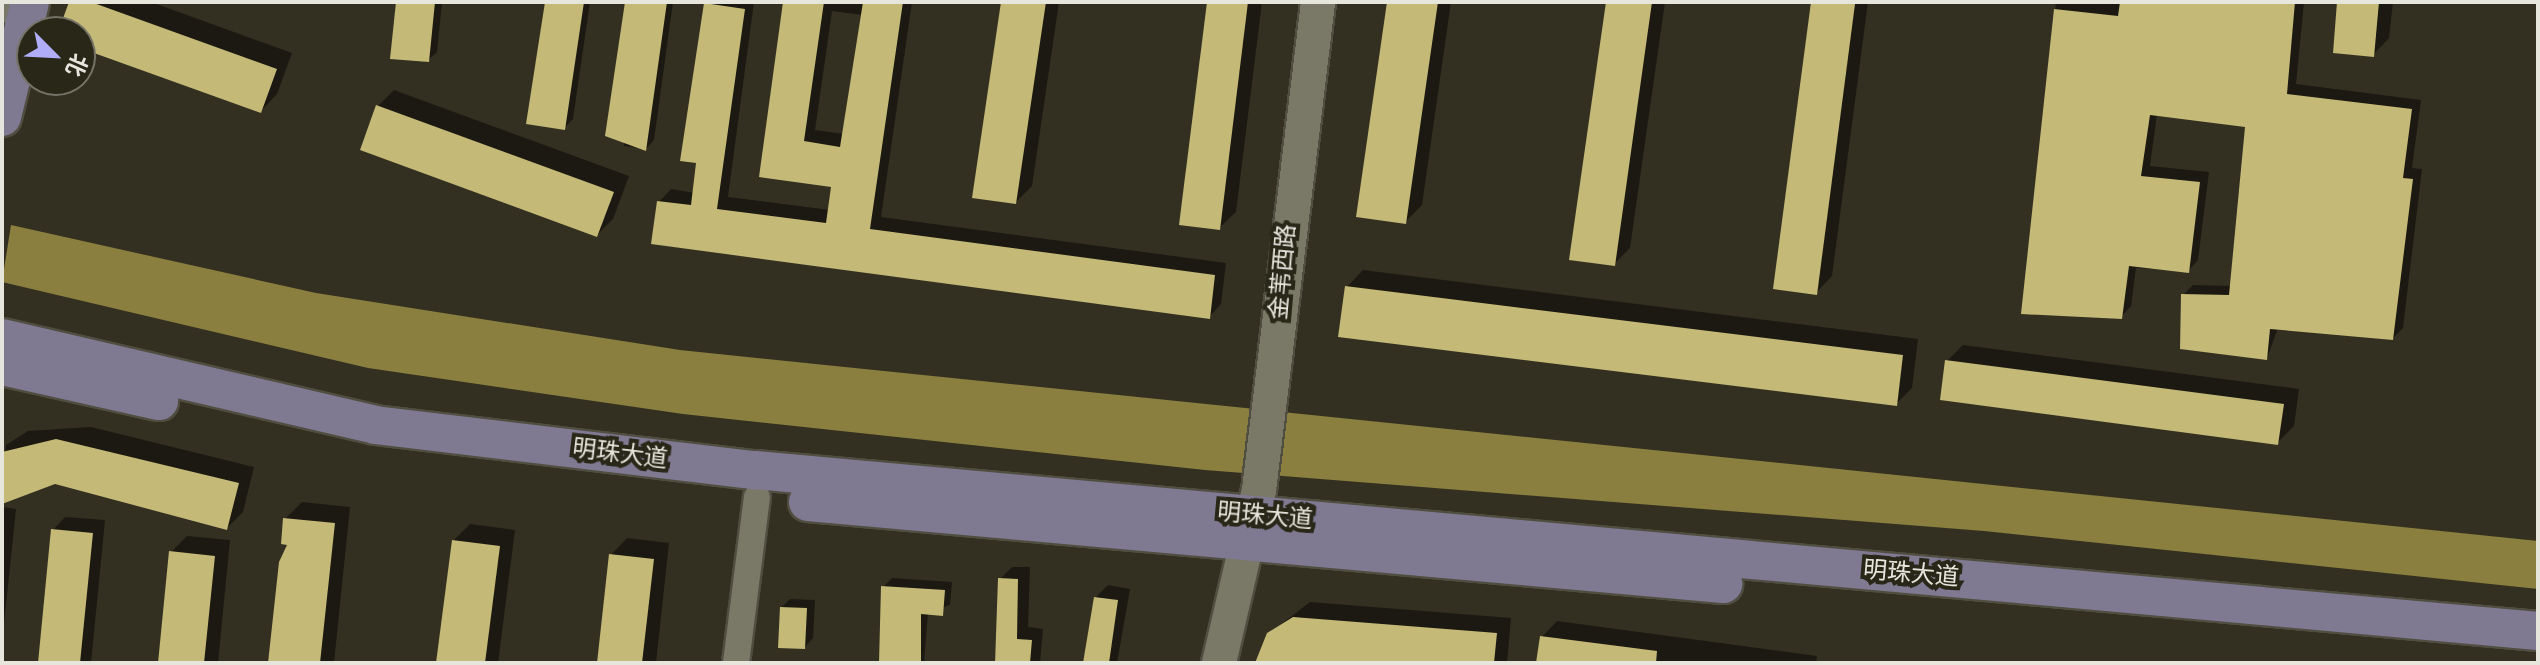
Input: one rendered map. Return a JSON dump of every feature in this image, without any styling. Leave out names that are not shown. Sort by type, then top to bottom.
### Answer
[{"type":"main road","points":[[2,117],[19,6]]},
{"type":"main road","name":"明珠大道","points":[[2,338],[375,425],[755,470],[2538,631]]},
{"type":"main road","name":"明珠大道","points":[[2,366],[371,449],[757,497],[1254,516],[2538,655]]},
{"type":"street","name":"金苇西路","points":[[1219,663],[1254,516],[1273,390],[1283,254],[1318,2]]},
{"type":"street","points":[[736,663],[757,497]]},
{"type":"shaded area","points":[[11,225],[316,293],[680,350],[2538,541],[2538,589],[1984,531],[1205,470],[683,414],[368,368],[2,282]]},
{"type":"building","points":[[69,2],[91,2],[277,69],[261,113],[96,54],[96,16],[64,16]]},
{"type":"building","points":[[396,2],[435,2],[429,62],[390,59]]},
{"type":"building","points":[[545,2],[584,2],[565,130],[526,124]]},
{"type":"building","points":[[625,2],[667,2],[646,151],[605,136]]},
{"type":"building","points":[[783,2],[824,2],[804,141],[840,147],[863,2],[903,2],[870,229],[1215,275],[1210,319],[651,244],[657,201],[691,205],[696,163],[680,161],[704,3],[745,9],[717,209],[826,223],[831,187],[759,177]]},
{"type":"building","points":[[1001,2],[1046,2],[1016,204],[972,198]]},
{"type":"building","points":[[1207,2],[1248,2],[1220,230],[1179,225]]},
{"type":"building","points":[[1387,2],[1438,2],[1406,224],[1356,217]]},
{"type":"building","points":[[1606,2],[1652,2],[1615,266],[1569,260]]},
{"type":"building","points":[[1811,2],[1855,4],[1817,295],[1773,289]]},
{"type":"building","points":[[2120,2],[2295,2],[2287,94],[2412,109],[2403,178],[2413,179],[2393,340],[2270,329],[2267,360],[2180,349],[2181,294],[2229,295],[2245,127],[2150,115],[2141,176],[2200,182],[2189,273],[2129,266],[2122,319],[2021,314],[2054,9],[2118,16]]},
{"type":"building","points":[[2337,2],[2379,2],[2374,57],[2333,53]]},
{"type":"building","points":[[376,105],[614,192],[597,237],[360,150]]},
{"type":"building","points":[[1345,286],[1903,355],[1897,406],[1338,337]]},
{"type":"building","points":[[1945,360],[2284,404],[2278,445],[1940,400]]},
{"type":"building","points":[[56,439],[239,483],[227,530],[55,484],[2,504],[2,452]]},
{"type":"building","points":[[283,518],[335,523],[320,663],[268,663],[279,562],[287,545],[281,544]]},
{"type":"building","points":[[51,529],[93,533],[80,663],[38,663]]},
{"type":"building","points":[[452,540],[500,546],[485,663],[436,663]]},
{"type":"building","points":[[169,551],[215,556],[204,663],[158,663]]},
{"type":"building","points":[[609,554],[654,559],[642,663],[597,663]]},
{"type":"building","points":[[998,578],[1018,579],[1017,639],[1032,640],[1030,663],[995,663]]},
{"type":"building","points":[[881,586],[945,590],[943,616],[921,614],[921,663],[879,663]]},
{"type":"building","points":[[1094,597],[1118,600],[1109,663],[1083,663]]},
{"type":"building","points":[[780,607],[807,608],[805,649],[778,648]]},
{"type":"building","points":[[1293,617],[1497,633],[1494,663],[1255,663],[1267,633]]},
{"type":"building","points":[[1540,636],[1657,651],[1656,663],[1536,663]]}]
